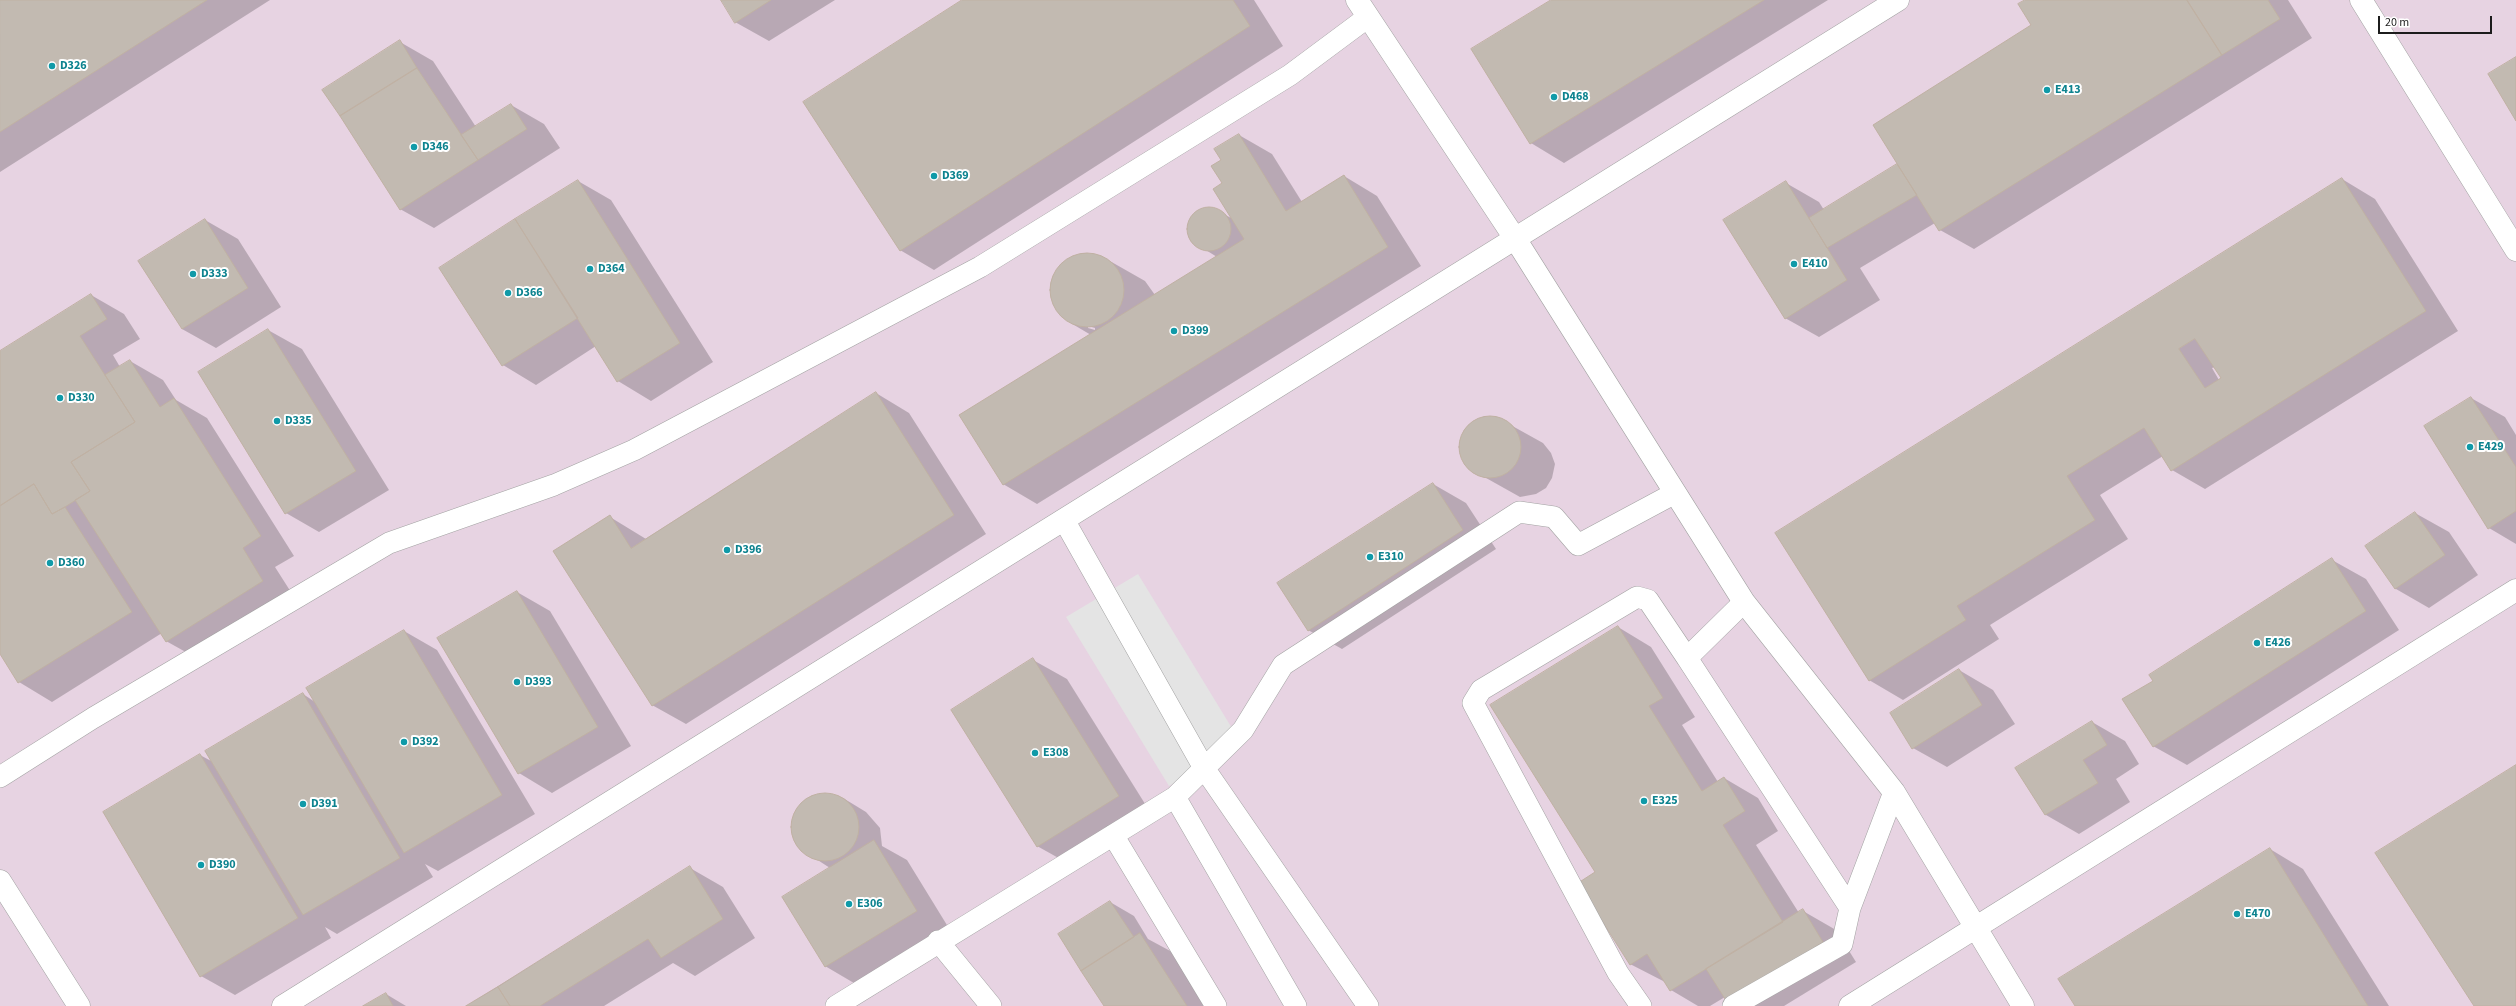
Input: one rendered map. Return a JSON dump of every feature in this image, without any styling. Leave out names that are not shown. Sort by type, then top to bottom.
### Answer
[{"type":"street","points":[[283,1006],[1516,240],[1898,0]]},
{"type":"street","points":[[2361,0],[2516,250]]},
{"type":"street","points":[[1363,8],[1516,240],[1744,602],[1894,792],[2023,1006]]},
{"type":"street","points":[[1850,1006],[2516,590]]},
{"type":"street","points":[[0,881],[79,1006]]},
{"type":"lane","points":[[0,777],[93,718],[389,543],[554,485],[634,450],[980,267],[1290,75],[1363,8]]},
{"type":"lane","points":[[836,1006],[938,941],[1175,797],[1243,730],[1283,665],[1519,512],[1554,517],[1578,545],[1675,493]]},
{"type":"lane","points":[[1064,520],[1204,768],[1368,1006]]},
{"type":"lane","points":[[1640,1006],[1618,973],[1473,703],[1481,690],[1637,597],[1648,600],[1850,908]]},
{"type":"lane","points":[[1687,658],[1744,602]]},
{"type":"lane","points":[[1733,1006],[1842,944],[1850,908],[1894,792]]},
{"type":"lane","points":[[1175,797],[1296,1006]]},
{"type":"lane","points":[[1113,835],[1216,1006]]},
{"type":"lane","points":[[938,941],[991,1006]]},
{"type":"shaded area","points":[[0,0],[2516,0],[2516,1006],[0,1006]]},
{"type":"shaded area","points":[[1138,574],[1241,743],[1169,786],[1066,617]]},
{"type":"building","name":"D326","points":[[0,0],[207,0],[0,132]]},
{"type":"building","points":[[721,0],[771,0],[735,23]]},
{"type":"building","name":"D369","points":[[962,0],[1233,0],[1250,26],[900,251],[803,102]]},
{"type":"building","name":"D468","points":[[1551,0],[1764,0],[1530,144],[1471,49]]},
{"type":"building","name":"E413","points":[[2025,0],[2187,0],[2222,55],[1939,231],[1873,125],[2031,25],[2018,4]]},
{"type":"building","points":[[2187,0],[2268,0],[2280,19],[2222,55]]},
{"type":"building","points":[[400,40],[417,68],[340,116],[322,90]]},
{"type":"building","points":[[2516,57],[2516,121],[2488,74]]},
{"type":"building","name":"D346","points":[[417,68],[478,160],[400,210],[340,116]]},
{"type":"building","points":[[511,104],[527,129],[478,160],[461,135]]},
{"type":"building","name":"D399","points":[[1239,134],[1286,211],[1344,175],[1388,247],[1003,485],[959,415],[1244,239],[1213,189],[1222,183],[1211,166],[1221,160],[1214,149]]},
{"type":"building","points":[[1897,164],[1917,195],[1827,248],[1809,218]]},
{"type":"building","points":[[2342,178],[2426,311],[2171,471],[2144,428],[2067,476],[2095,520],[1957,606],[1966,620],[1869,681],[1775,533]],"holes":[[[2195,339],[2221,378],[2205,388],[2179,349]]]},
{"type":"building","name":"D364","points":[[578,180],[680,343],[617,382],[515,219]]},
{"type":"building","name":"E410","points":[[1786,181],[1847,280],[1785,319],[1723,220]]},
{"type":"building","points":[[1209,207],[1221,211],[1227,217],[1231,229],[1227,241],[1221,247],[1209,251],[1197,247],[1191,241],[1187,229],[1191,217],[1197,211]]},
{"type":"building","name":"D333","points":[[205,219],[248,288],[182,329],[138,261]]},
{"type":"building","name":"D366","points":[[515,219],[578,318],[502,366],[439,268]]},
{"type":"building","points":[[1087,253],[1108,259],[1118,269],[1124,290],[1118,311],[1108,321],[1087,327],[1066,321],[1056,311],[1050,290],[1056,269],[1066,259]]},
{"type":"building","name":"D330","points":[[91,294],[107,319],[80,336],[135,422],[71,462],[90,491],[65,507],[52,514],[34,484],[0,506],[0,351]]},
{"type":"building","name":"D335","points":[[268,329],[356,471],[285,514],[198,372]]},
{"type":"building","points":[[130,360],[160,407],[174,398],[261,536],[243,548],[263,581],[166,642],[75,500],[90,491],[71,462],[135,422],[105,375]]},
{"type":"building","name":"D396","points":[[876,392],[954,515],[652,706],[553,551],[610,515],[631,548]]},
{"type":"building","name":"E429","points":[[2471,397],[2516,467],[2516,511],[2488,529],[2424,426]]},
{"type":"building","points":[[1490,416],[1507,421],[1512,425],[1516,430],[1521,447],[1516,464],[1512,469],[1507,473],[1490,478],[1473,473],[1468,469],[1464,464],[1459,447],[1464,430],[1468,425],[1473,421]]},
{"type":"building","name":"E310","points":[[1433,483],[1463,530],[1308,631],[1277,583]]},
{"type":"building","name":"D360","points":[[34,484],[52,514],[65,507],[132,612],[18,683],[0,654],[0,506]]},
{"type":"building","points":[[2415,512],[2445,555],[2395,589],[2365,546]]},
{"type":"building","name":"E426","points":[[2332,558],[2366,611],[2153,747],[2122,699],[2153,681],[2149,675]]},
{"type":"building","name":"D393","points":[[517,591],[598,727],[518,774],[437,638]]},
{"type":"building","name":"E325","points":[[1618,626],[1663,698],[1649,706],[1702,791],[1724,777],[1745,811],[1723,825],[1783,922],[1670,991],[1647,954],[1630,965],[1578,883],[1595,872],[1490,705]]},
{"type":"building","name":"D392","points":[[404,630],[502,795],[404,853],[306,688]]},
{"type":"building","name":"E308","points":[[1033,658],[1119,796],[1037,847],[951,710]]},
{"type":"building","points":[[1959,669],[1982,705],[1912,749],[1890,713]]},
{"type":"building","name":"D391","points":[[303,693],[400,858],[303,915],[205,751]]},
{"type":"building","points":[[2092,721],[2107,745],[2083,760],[2098,783],[2045,815],[2015,768]]},
{"type":"building","name":"D390","points":[[200,754],[298,918],[200,977],[103,812]]},
{"type":"building","points":[[2516,765],[2516,1006],[2474,1006],[2375,853]]},
{"type":"building","points":[[825,793],[838,796],[849,803],[856,814],[859,827],[856,840],[849,851],[838,858],[825,861],[812,858],[801,851],[794,840],[791,827],[794,814],[801,803],[812,796]]},
{"type":"building","name":"E306","points":[[874,840],[917,911],[825,967],[782,897]]},
{"type":"building","name":"E470","points":[[2270,848],[2368,1006],[2075,1006],[2058,979]]},
{"type":"building","points":[[690,866],[723,919],[661,958],[648,939],[540,1006],[510,1006],[498,987]]},
{"type":"building","points":[[1110,901],[1134,937],[1081,971],[1058,934]]},
{"type":"building","points":[[1803,909],[1823,942],[1727,1002],[1706,969]]},
{"type":"building","points":[[1140,933],[1187,1006],[1104,1006],[1081,971]]},
{"type":"building","points":[[498,987],[510,1006],[466,1006]]},
{"type":"building","points":[[386,993],[393,1006],[363,1006]]},
{"type":"place","name":"D326","points":[[52,66]]},
{"type":"place","name":"E413","points":[[2047,90]]},
{"type":"place","name":"D468","points":[[1554,97]]},
{"type":"place","name":"D346","points":[[414,147]]},
{"type":"place","name":"D369","points":[[934,176]]},
{"type":"place","name":"E410","points":[[1794,264]]},
{"type":"place","name":"D364","points":[[590,269]]},
{"type":"place","name":"D333","points":[[193,274]]},
{"type":"place","name":"D366","points":[[508,293]]},
{"type":"place","name":"D399","points":[[1174,331]]},
{"type":"place","name":"D330","points":[[60,398]]},
{"type":"place","name":"D335","points":[[277,421]]},
{"type":"place","name":"E429","points":[[2470,447]]},
{"type":"place","name":"D396","points":[[727,550]]},
{"type":"place","name":"E310","points":[[1370,557]]},
{"type":"place","name":"D360","points":[[50,563]]},
{"type":"place","name":"E426","points":[[2257,643]]},
{"type":"place","name":"D393","points":[[517,682]]},
{"type":"place","name":"D392","points":[[404,742]]},
{"type":"place","name":"E308","points":[[1035,753]]},
{"type":"place","name":"E325","points":[[1644,801]]},
{"type":"place","name":"D391","points":[[303,804]]},
{"type":"place","name":"D390","points":[[201,865]]},
{"type":"place","name":"E306","points":[[849,904]]},
{"type":"place","name":"E470","points":[[2237,914]]}]
